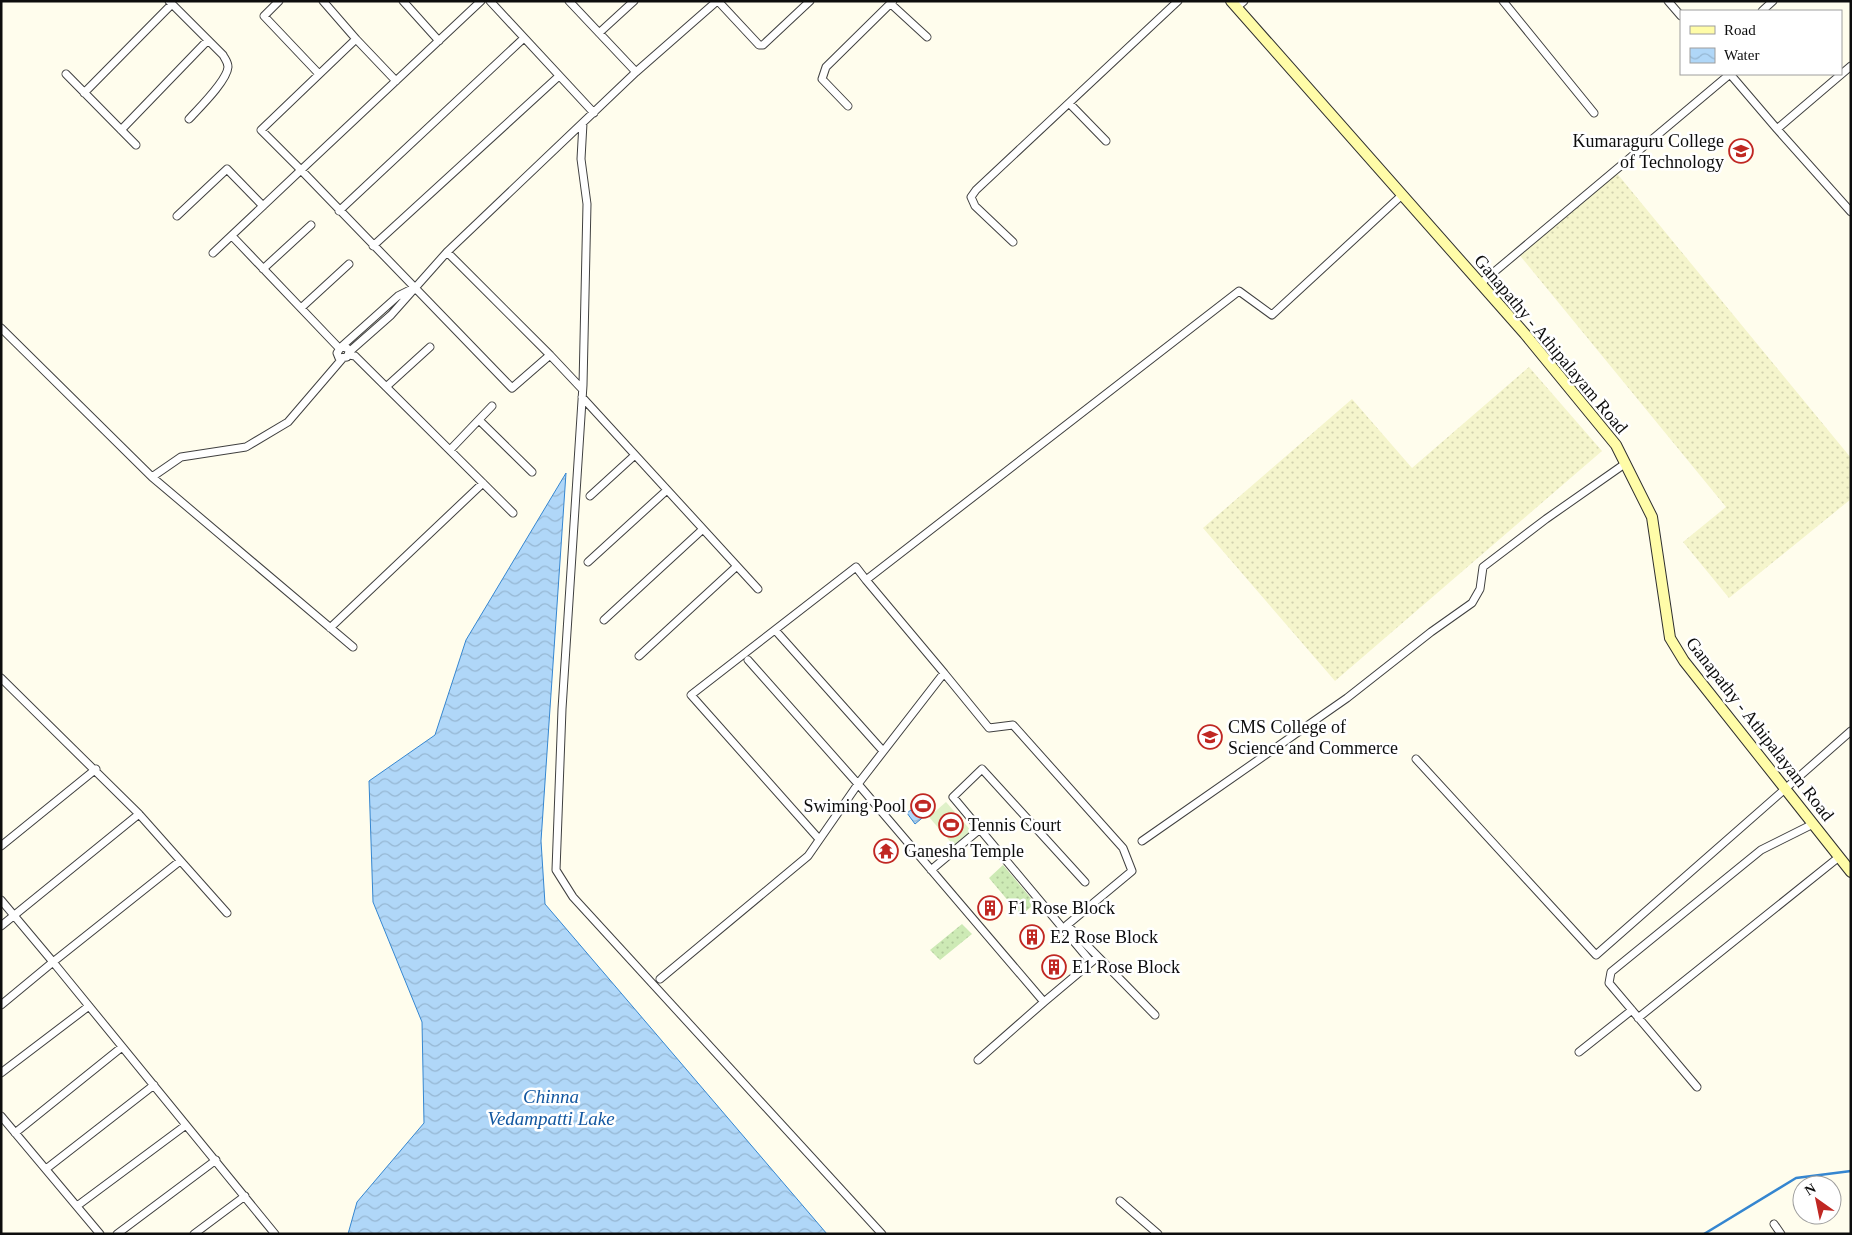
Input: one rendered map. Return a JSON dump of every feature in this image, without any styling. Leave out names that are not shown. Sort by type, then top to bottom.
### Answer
[{"type":"main road","name":"Ganapathy - Athipalayam Road","points":[[1237,3],[1402,195],[1481,283],[1587,407],[1616,445],[1652,517],[1670,638],[1684,661],[1851,872]]},
{"type":"street","points":[[280,1],[264,16],[319,74]]},
{"type":"street","points":[[323,1],[396,81]]},
{"type":"street","points":[[403,1],[439,40]]},
{"type":"street","points":[[213,253],[481,1]]},
{"type":"street","points":[[490,1],[594,113]]},
{"type":"street","points":[[569,1],[636,72]]},
{"type":"street","points":[[599,33],[634,1]]},
{"type":"street","points":[[152,477],[181,457],[246,448],[288,422],[347,355],[391,316],[447,252],[636,72],[717,1],[759,45],[763,45],[810,1]]},
{"type":"street","points":[[1013,242],[975,206],[971,197],[976,190],[1178,1]]},
{"type":"street","points":[[1503,1],[1594,113]]},
{"type":"street","points":[[1668,1],[1680,15]]},
{"type":"street","points":[[1763,10],[1773,1]]},
{"type":"street","points":[[84,93],[171,3],[223,55],[228,69],[222,81],[189,119]]},
{"type":"street","points":[[848,106],[822,78],[826,67],[892,3],[927,37]]},
{"type":"street","points":[[340,211],[524,38]]},
{"type":"street","points":[[356,39],[261,130],[512,388],[550,355]]},
{"type":"street","points":[[121,130],[208,40]]},
{"type":"street","points":[[66,74],[136,146]]},
{"type":"street","points":[[1481,283],[1729,75]]},
{"type":"street","points":[[1731,75],[1777,130],[1851,212]]},
{"type":"street","points":[[1777,130],[1841,75]]},
{"type":"street","points":[[373,246],[559,76]]},
{"type":"street","points":[[1069,102],[1106,141]]},
{"type":"street","points":[[583,123],[580,159],[588,204],[582,398],[562,709],[556,870],[573,897],[882,1234]]},
{"type":"street","points":[[176,216],[227,169],[263,206]]},
{"type":"street","points":[[866,580],[1239,291],[1272,315],[1402,195]]},
{"type":"street","points":[[263,269],[311,225]]},
{"type":"street","points":[[232,236],[340,348],[346,348],[347,355]]},
{"type":"street","points":[[447,252],[582,389]]},
{"type":"street","points":[[301,308],[349,264]]},
{"type":"street","points":[[415,288],[398,296],[340,348],[337,353],[355,356],[513,513]]},
{"type":"street","points":[[1,328],[152,477],[353,647]]},
{"type":"street","points":[[386,387],[430,347]]},
{"type":"street","points":[[582,398],[758,589]]},
{"type":"street","points":[[450,450],[492,406]]},
{"type":"street","points":[[479,420],[532,472]]},
{"type":"street","points":[[590,496],[635,455]]},
{"type":"street","points":[[1142,841],[1346,698],[1472,602],[1480,589],[1483,567],[1546,519],[1626,463]]},
{"type":"street","points":[[330,628],[483,483]]},
{"type":"street","points":[[588,562],[667,490]]},
{"type":"street","points":[[604,620],[703,529]]},
{"type":"street","points":[[638,656],[737,566]]},
{"type":"street","points":[[819,839],[691,694],[856,567],[989,728],[1012,725],[1124,848],[1132,871],[1066,925],[1155,1015]]},
{"type":"street","points":[[775,630],[883,751]]},
{"type":"street","points":[[748,660],[858,784],[1044,1002]]},
{"type":"street","points":[[660,979],[808,856],[858,784],[944,673]]},
{"type":"street","points":[[1,678],[96,769],[139,814],[227,913]]},
{"type":"street","points":[[1416,759],[1596,955],[1851,731]]},
{"type":"street","points":[[1,846],[96,769]]},
{"type":"street","points":[[1085,882],[982,769],[953,797],[1091,962]]},
{"type":"street","points":[[1,926],[139,814]]},
{"type":"street","points":[[1697,1087],[1609,983],[1611,972],[1761,850],[1813,824]]},
{"type":"street","points":[[931,870],[980,829]]},
{"type":"street","points":[[1638,1018],[1839,857]]},
{"type":"street","points":[[1,1005],[180,861]]},
{"type":"street","points":[[1,900],[216,1160],[273,1233]]},
{"type":"street","points":[[978,1060],[1098,957]]},
{"type":"street","points":[[1,1073],[90,1006]]},
{"type":"street","points":[[1578,1052],[1632,1010]]},
{"type":"street","points":[[15,1132],[122,1047]]},
{"type":"street","points":[[46,1168],[154,1085]]},
{"type":"street","points":[[1,1116],[100,1234]]},
{"type":"street","points":[[77,1206],[186,1125]]},
{"type":"street","points":[[117,1234],[216,1160]]},
{"type":"street","points":[[194,1234],[245,1196]]},
{"type":"street","points":[[1120,1201],[1158,1234]]},
{"type":"street","points":[[1774,1224],[1781,1234]]},
{"type":"green space","points":[[1615,171],[1851,458],[1851,499],[1729,598],[1683,542],[1726,507],[1517,252]]},
{"type":"green space","points":[[1529,367],[1602,451],[1335,681],[1203,528],[1352,399],[1412,468]]},
{"type":"green space","name":"Tennis Court","points":[[946,802],[973,833],[955,847],[929,817]]},
{"type":"green space","points":[[1003,865],[1035,903],[1021,916],[989,878]]},
{"type":"green space","points":[[962,924],[972,934],[940,960],[930,950]]},
{"type":"water","name":"Chinna Vedampatti Lake","points":[[566,473],[541,841],[545,904],[827,1234],[348,1234],[357,1202],[424,1123],[422,1022],[373,902],[369,781],[435,735],[466,640]]},
{"type":"water","name":"Swiming Pool","points":[[923,794],[931,803],[927,804],[933,809],[915,824],[907,813],[920,803]]},
{"type":"waterway","points":[[1704,1234],[1796,1178],[1851,1171]]},
{"type":"place","name":"Kumaraguru College of Technology","points":[[1741,151]]},
{"type":"place","name":"CMS College of Science and Commerce","points":[[1210,737]]},
{"type":"place","name":"Swiming Pool","points":[[923,806]]},
{"type":"place","name":"Tennis Court","points":[[951,825]]},
{"type":"place","name":"Ganesha Temple","points":[[886,851]]},
{"type":"place","name":"F1 Rose Block","points":[[990,908]]},
{"type":"place","name":"E2 Rose Block","points":[[1032,937]]},
{"type":"place","name":"E1 Rose Block","points":[[1054,967]]}]
